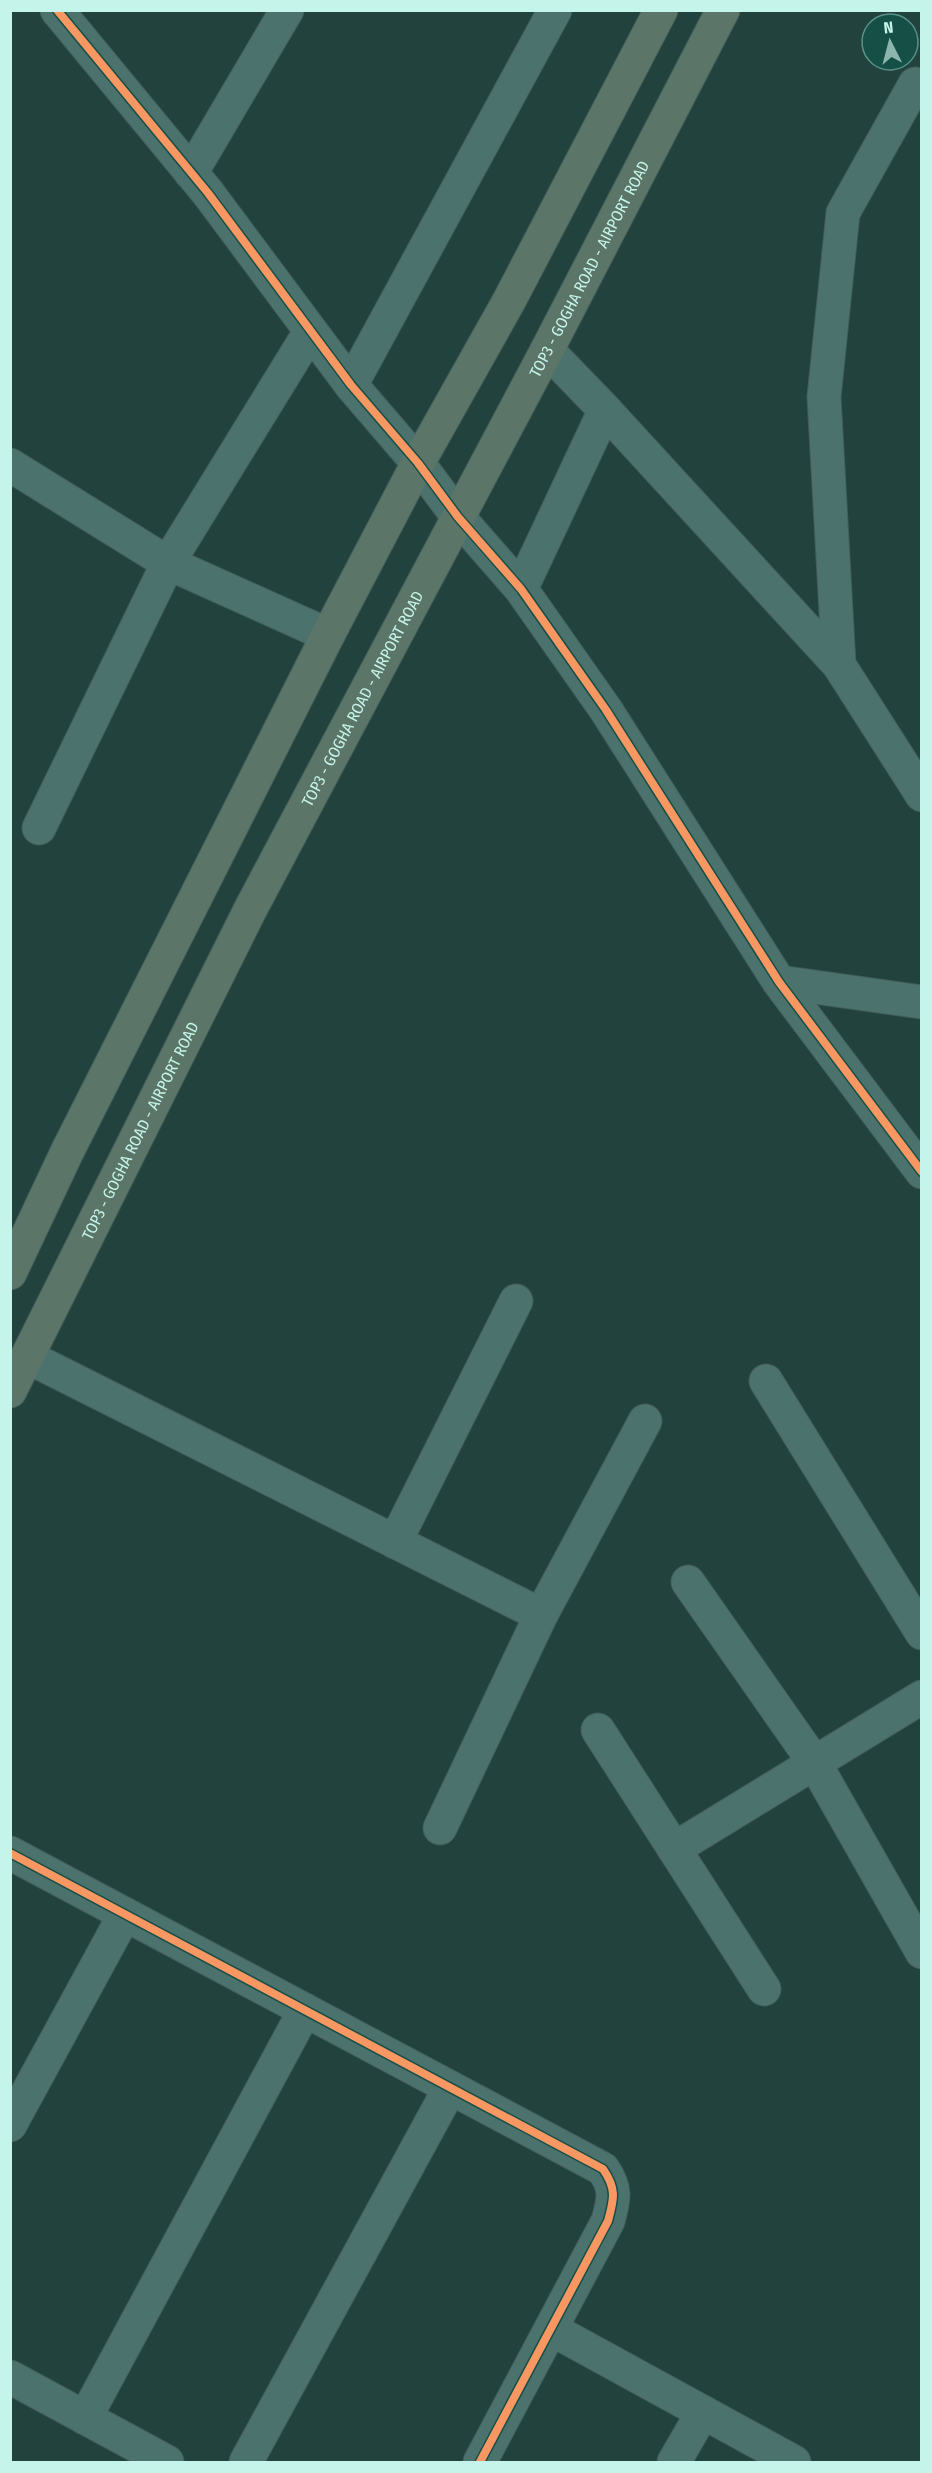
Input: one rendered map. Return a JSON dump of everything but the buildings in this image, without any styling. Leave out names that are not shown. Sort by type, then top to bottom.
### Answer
[{"type":"main road","points":[[10,1273],[67,1152],[328,635],[418,463],[509,301],[661,10]]},
{"type":"main road","name":"TOP3 - GOGHA ROAD - AIRPORT ROAD","points":[[10,1391],[250,910],[547,350],[723,10]]},
{"type":"street","points":[[192,173],[287,10]]},
{"type":"street","points":[[351,385],[555,10]]},
{"type":"street","points":[[57,11],[192,173],[351,385],[418,463],[458,517],[521,589],[606,710],[779,982],[921,1172]]},
{"type":"street","points":[[839,665],[824,397],[843,213],[915,84]]},
{"type":"street","points":[[39,828],[168,563],[310,332]]},
{"type":"street","points":[[547,350],[839,665],[921,795]]},
{"type":"street","points":[[521,589],[605,410]]},
{"type":"street","points":[[10,465],[168,563],[328,635]]},
{"type":"street","points":[[779,982],[921,1002]]},
{"type":"street","points":[[395,1542],[516,1301]]},
{"type":"street","points":[[28,1357],[541,1615]]},
{"type":"street","points":[[766,1381],[921,1633]]},
{"type":"street","points":[[440,1828],[541,1615],[645,1421]]},
{"type":"street","points":[[688,1582],[814,1762],[921,1952]]},
{"type":"street","points":[[674,1849],[921,1696]]},
{"type":"street","points":[[598,1730],[764,1989]]},
{"type":"street","points":[[10,1853],[603,2169],[612,2182],[614,2199],[608,2221],[480,2463]]},
{"type":"street","points":[[10,2125],[125,1914]]},
{"type":"street","points":[[85,2418],[305,2010]]},
{"type":"street","points":[[246,2463],[450,2088]]},
{"type":"street","points":[[551,2329],[794,2463]]},
{"type":"street","points":[[10,2377],[167,2463]]},
{"type":"street","points":[[674,2463],[703,2412]]},
{"type":"cycle path","points":[[57,10],[208,193],[351,385],[418,463],[458,517],[521,589],[606,710],[779,982],[922,1172]]},
{"type":"cycle path","points":[[10,1853],[603,2169],[611,2182],[613,2194],[608,2221],[480,2462]]}]
